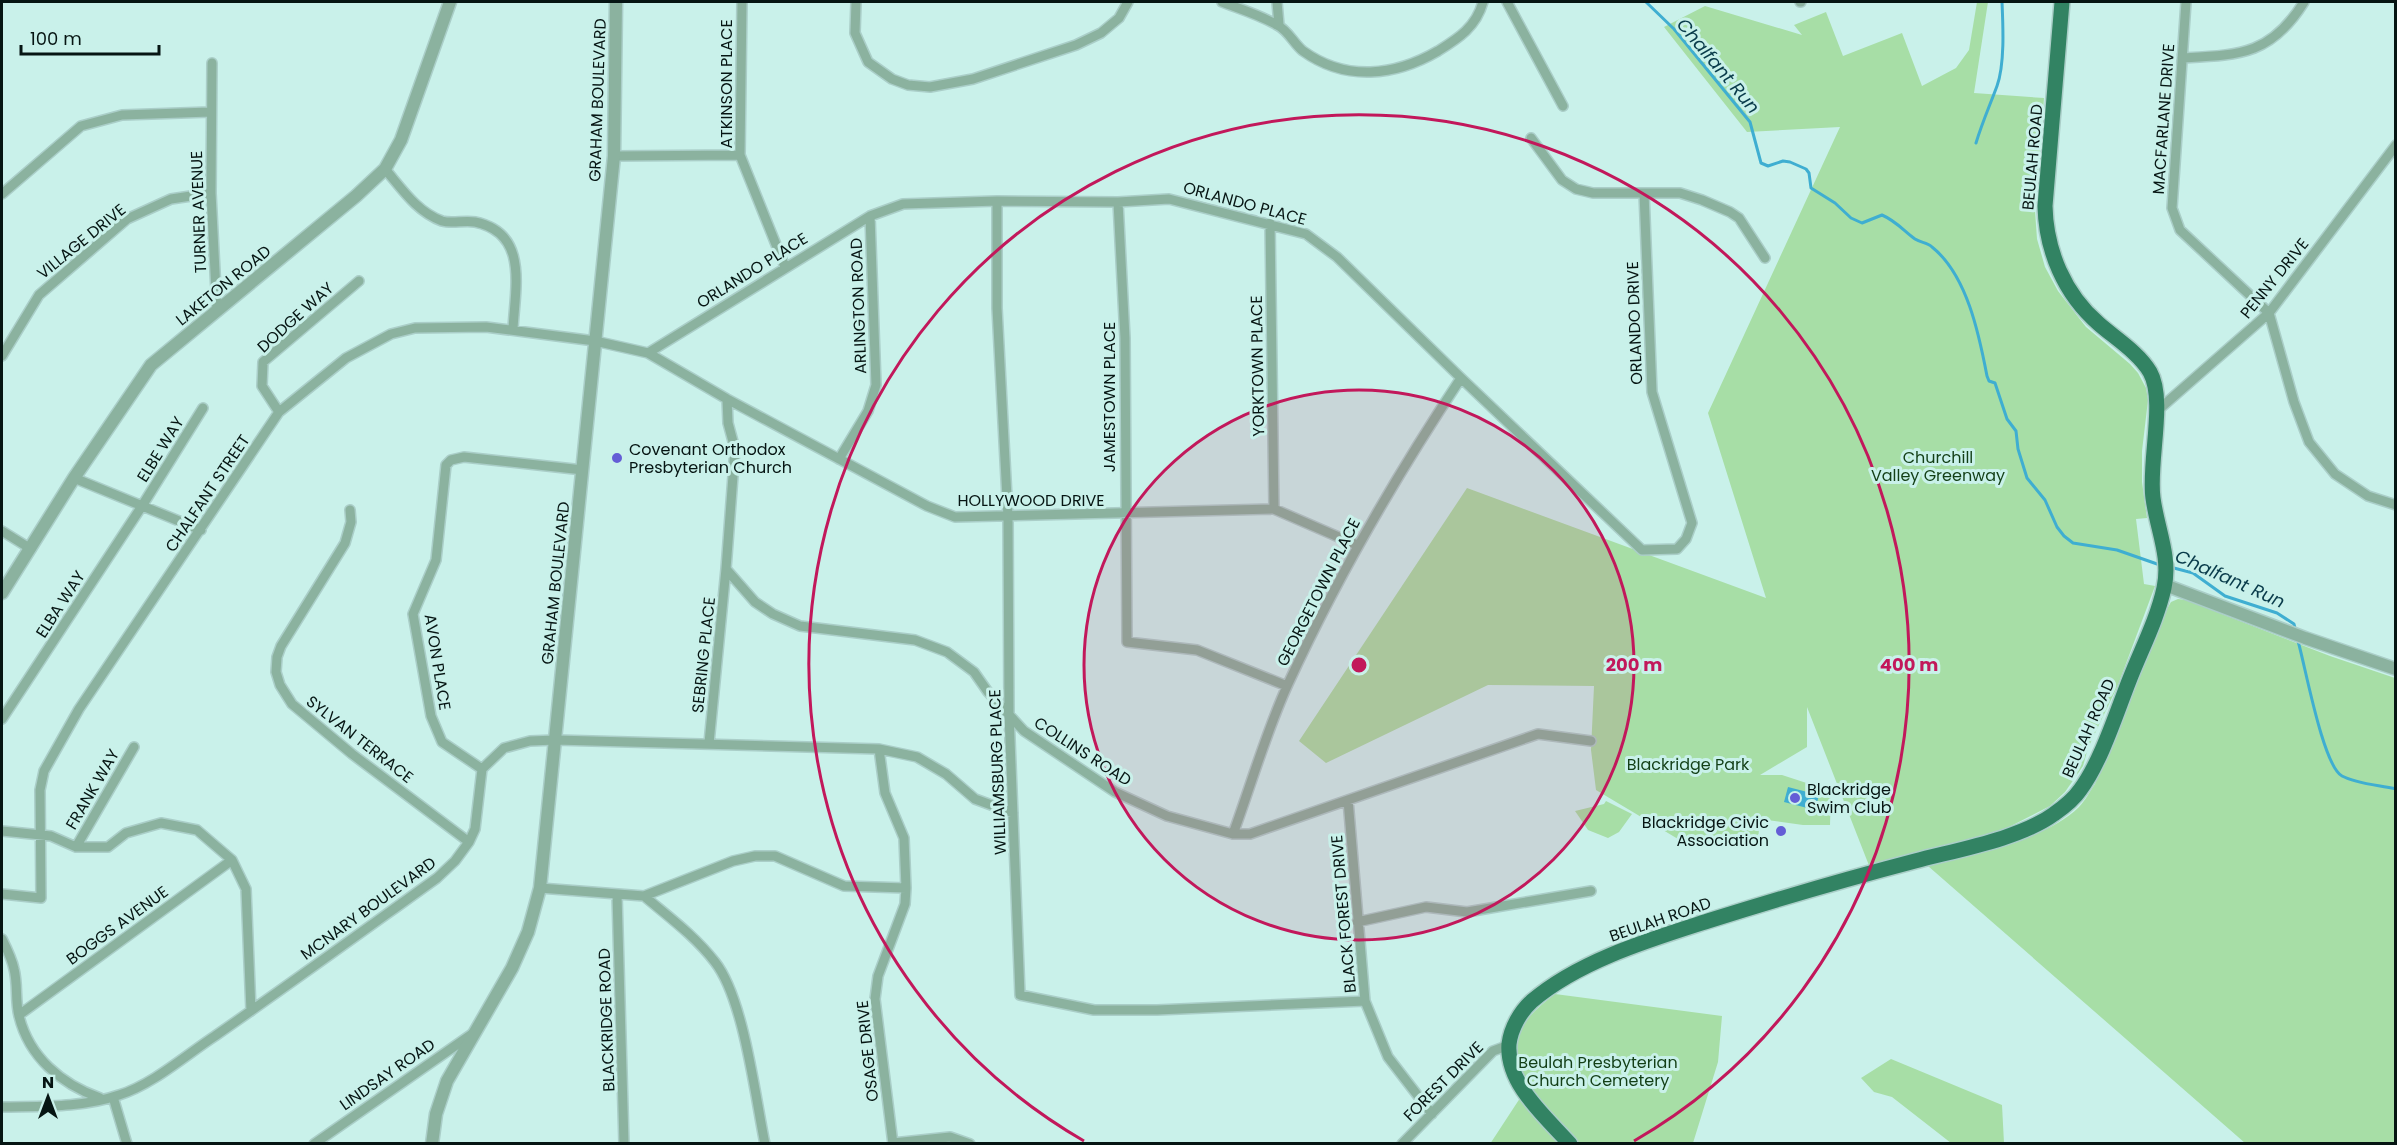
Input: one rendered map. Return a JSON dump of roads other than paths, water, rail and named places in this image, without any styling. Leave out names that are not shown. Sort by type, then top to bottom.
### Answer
[{"type":"main road","name":"BEULAH ROAD","points":[[1509,1045],[1516,1022],[1531,1002],[1556,984],[1627,948],[1760,905],[1987,842],[2039,824],[2052,816],[2081,789],[2094,764],[2159,606],[2165,581],[2165,555],[2153,498],[2152,455],[2157,411],[2156,390],[2150,372],[2135,355],[2094,320],[2075,297],[2056,267],[2045,231],[2045,206],[2062,2]]},
{"type":"main road","points":[[1509,1045],[1515,1072],[1523,1088],[1570,1143]]},
{"type":"street","name":"LAKETON ROAD","points":[[2,593],[74,478],[151,364],[356,196],[385,169],[401,140],[450,2]]},
{"type":"street","name":"GRAHAM BOULEVARD","points":[[432,1143],[436,1114],[447,1081],[512,968],[528,932],[540,888],[614,156],[616,2]]},
{"type":"street","name":"ATKINSON PLACE","points":[[742,2],[740,155],[785,267]]},
{"type":"street","points":[[856,2],[855,33],[868,62],[892,79],[908,85],[930,87],[974,79],[1076,45],[1101,33],[1119,18],[1128,2]]},
{"type":"street","points":[[1222,2],[1280,25],[1303,50],[1339,69],[1371,73],[1416,63],[1462,37],[1480,11],[1483,2]]},
{"type":"street","points":[[1277,2],[1280,25]]},
{"type":"street","points":[[1507,2],[1563,106]]},
{"type":"street","name":"MACFARLANE DRIVE","points":[[2186,2],[2172,208],[2180,230],[2270,313]]},
{"type":"street","points":[[2182,58],[2229,56],[2259,47],[2285,29],[2304,2]]},
{"type":"street","name":"TURNER AVENUE","points":[[212,63],[211,192],[217,311]]},
{"type":"street","points":[[2,194],[81,126],[122,115],[210,112]]},
{"type":"street","points":[[1531,138],[1562,180],[1576,189],[1593,193],[1680,193],[1730,212],[1739,218],[1765,258]]},
{"type":"street","name":"PENNY DRIVE","points":[[2157,411],[2270,313],[2396,145]]},
{"type":"street","points":[[614,156],[740,155]]},
{"type":"street","points":[[385,169],[418,208],[443,221],[475,222],[498,230],[510,243],[515,264],[513,329]]},
{"type":"street","name":"VILLAGE DRIVE","points":[[2,356],[39,295],[127,219],[171,199],[211,192]]},
{"type":"street","name":"ORLANDO DRIVE","points":[[1644,193],[1652,392],[1692,523],[1686,539],[1677,549]]},
{"type":"street","name":"ORLANDO PLACE","points":[[648,353],[870,216],[903,204],[997,201],[1118,202],[1169,199],[1306,234],[1337,257],[1642,550],[1677,549]]},
{"type":"street","name":"WILLIAMSBURG PLACE","points":[[997,201],[997,308],[1008,517],[1009,714],[1020,994],[1094,1010],[1157,1010],[1365,1001]]},
{"type":"street","name":"JAMESTOWN PLACE","points":[[1118,202],[1125,338],[1127,642],[1197,650],[1287,686]]},
{"type":"street","name":"ARLINGTON ROAD","points":[[839,459],[868,411],[876,385],[870,216]]},
{"type":"street","name":"YORKTOWN PLACE","points":[[1270,223],[1274,509]]},
{"type":"street","name":"DODGE WAY","points":[[279,412],[262,386],[263,362],[358,281]]},
{"type":"street","points":[[2270,313],[2294,402],[2309,442],[2335,474],[2368,496],[2396,505]]},
{"type":"street","name":"CHALFANT STREET","points":[[2,894],[41,898],[40,790],[44,771],[79,709],[279,412],[346,358],[391,334],[415,328],[486,327],[595,341]]},
{"type":"street","name":"HOLLYWOOD DRIVE","points":[[595,341],[648,353],[727,399],[839,459],[927,506],[955,517],[1274,509],[1357,545]]},
{"type":"street","name":"GEORGETOWN PLACE","points":[[1233,834],[1287,686],[1357,545],[1416,445],[1461,378]]},
{"type":"street","points":[[726,569],[735,449],[728,423],[727,399]]},
{"type":"street","name":"ELBE WAY","points":[[142,506],[203,408]]},
{"type":"street","name":"AVON PLACE","points":[[482,769],[442,742],[437,731],[431,716],[412,614],[436,560],[446,465],[451,460],[464,457],[583,470]]},
{"type":"street","points":[[74,478],[201,530]]},
{"type":"street","name":"ELBA WAY","points":[[2,719],[142,506]]},
{"type":"street","name":"SYLVAN TERRACE","points":[[350,510],[351,522],[345,543],[281,646],[276,664],[280,686],[292,704],[317,725],[469,842]]},
{"type":"street","points":[[2,531],[31,549]]},
{"type":"street","name":"COLLINS ROAD","points":[[726,569],[755,602],[773,614],[800,626],[915,640],[947,652],[974,672],[988,692],[1024,731],[1115,792],[1167,816],[1233,834],[1250,834],[1538,734],[1591,741]]},
{"type":"street","name":"SEBRING PLACE","points":[[710,743],[726,569]]},
{"type":"street","points":[[2165,581],[2305,638],[2396,669]]},
{"type":"street","points":[[482,769],[504,748],[530,741],[710,743],[879,749],[917,757],[946,774],[975,799],[1013,813]]},
{"type":"street","name":"FRANK WAY","points":[[76,847],[134,747]]},
{"type":"street","name":"OSAGE DRIVE","points":[[879,749],[885,793],[904,838],[906,888],[902,912],[878,976],[875,999],[893,1143]]},
{"type":"street","name":"MCNARY BOULEVARD","points":[[2,1107],[63,1105],[113,1097],[135,1088],[250,1011],[437,878],[455,861],[469,842],[475,829],[482,769]]},
{"type":"street","name":"BLACK FOREST DRIVE","points":[[1348,800],[1365,1001],[1388,1057],[1431,1114]]},
{"type":"street","points":[[2,831],[51,836],[76,847],[108,847],[126,833],[161,823],[197,830],[232,860],[246,889],[250,1011]]},
{"type":"street","points":[[540,888],[644,896],[733,861],[755,856],[775,856],[844,886],[906,888]]},
{"type":"street","name":"BOGGS AVENUE","points":[[19,1015],[232,860]]},
{"type":"street","points":[[1357,922],[1426,907],[1467,912],[1591,891]]},
{"type":"street","name":"BLACKRIDGE ROAD","points":[[617,895],[624,1143]]},
{"type":"street","points":[[644,896],[678,924],[717,964],[732,996],[742,1027],[765,1143]]},
{"type":"street","points":[[2,939],[14,970],[19,1015],[36,1054],[50,1070],[78,1090],[102,1099]]},
{"type":"street","name":"LINDSAY ROAD","points":[[314,1143],[478,1030]]},
{"type":"street","name":"FOREST DRIVE","points":[[1402,1143],[1493,1051],[1509,1045]]},
{"type":"street","points":[[113,1097],[127,1143]]},
{"type":"street","points":[[893,1143],[950,1137],[970,1143]]},
{"type":"water","points":[[1788,787],[1819,795],[1815,810],[1784,802]]},
{"type":"waterway","name":"Chalfant Run","points":[[1646,2],[1674,29],[1750,122],[1761,163],[1768,166],[1783,161],[1806,169],[1809,173],[1811,188],[1835,203],[1851,218],[1862,223],[1882,215],[1887,217],[1915,239],[1930,245],[1944,259],[1963,289],[1970,306],[1987,376],[1989,381],[1995,383],[2007,419],[2016,431],[2018,449],[2027,478],[2045,500],[2057,527],[2064,536],[2073,543],[2117,550],[2160,565]]},
{"type":"waterway","points":[[1976,143],[2000,77],[2003,44],[2002,2]]},
{"type":"waterway","name":"Chalfant Run","points":[[2170,567],[2193,573],[2225,596],[2277,613],[2294,624],[2296,632]]},
{"type":"waterway","name":"Chalfant Run","points":[[2298,641],[2322,735],[2335,768],[2348,779],[2396,789]]},
{"type":"place","name":"Covenant Orthodox Presbyterian Church","points":[[617,458]]},
{"type":"place","name":"Blackridge Swim Club","points":[[1795,798]]},
{"type":"place","name":"Blackridge Civic Association","points":[[1781,831]]},
{"type":"park label","name":"Churchill Valley Greenway","points":[[1938,466]]},
{"type":"park label","name":"Blackridge Park","points":[[1688,764]]},
{"type":"park label","name":"Beulah Presbyterian Church Cemetery","points":[[1598,1071]]}]
